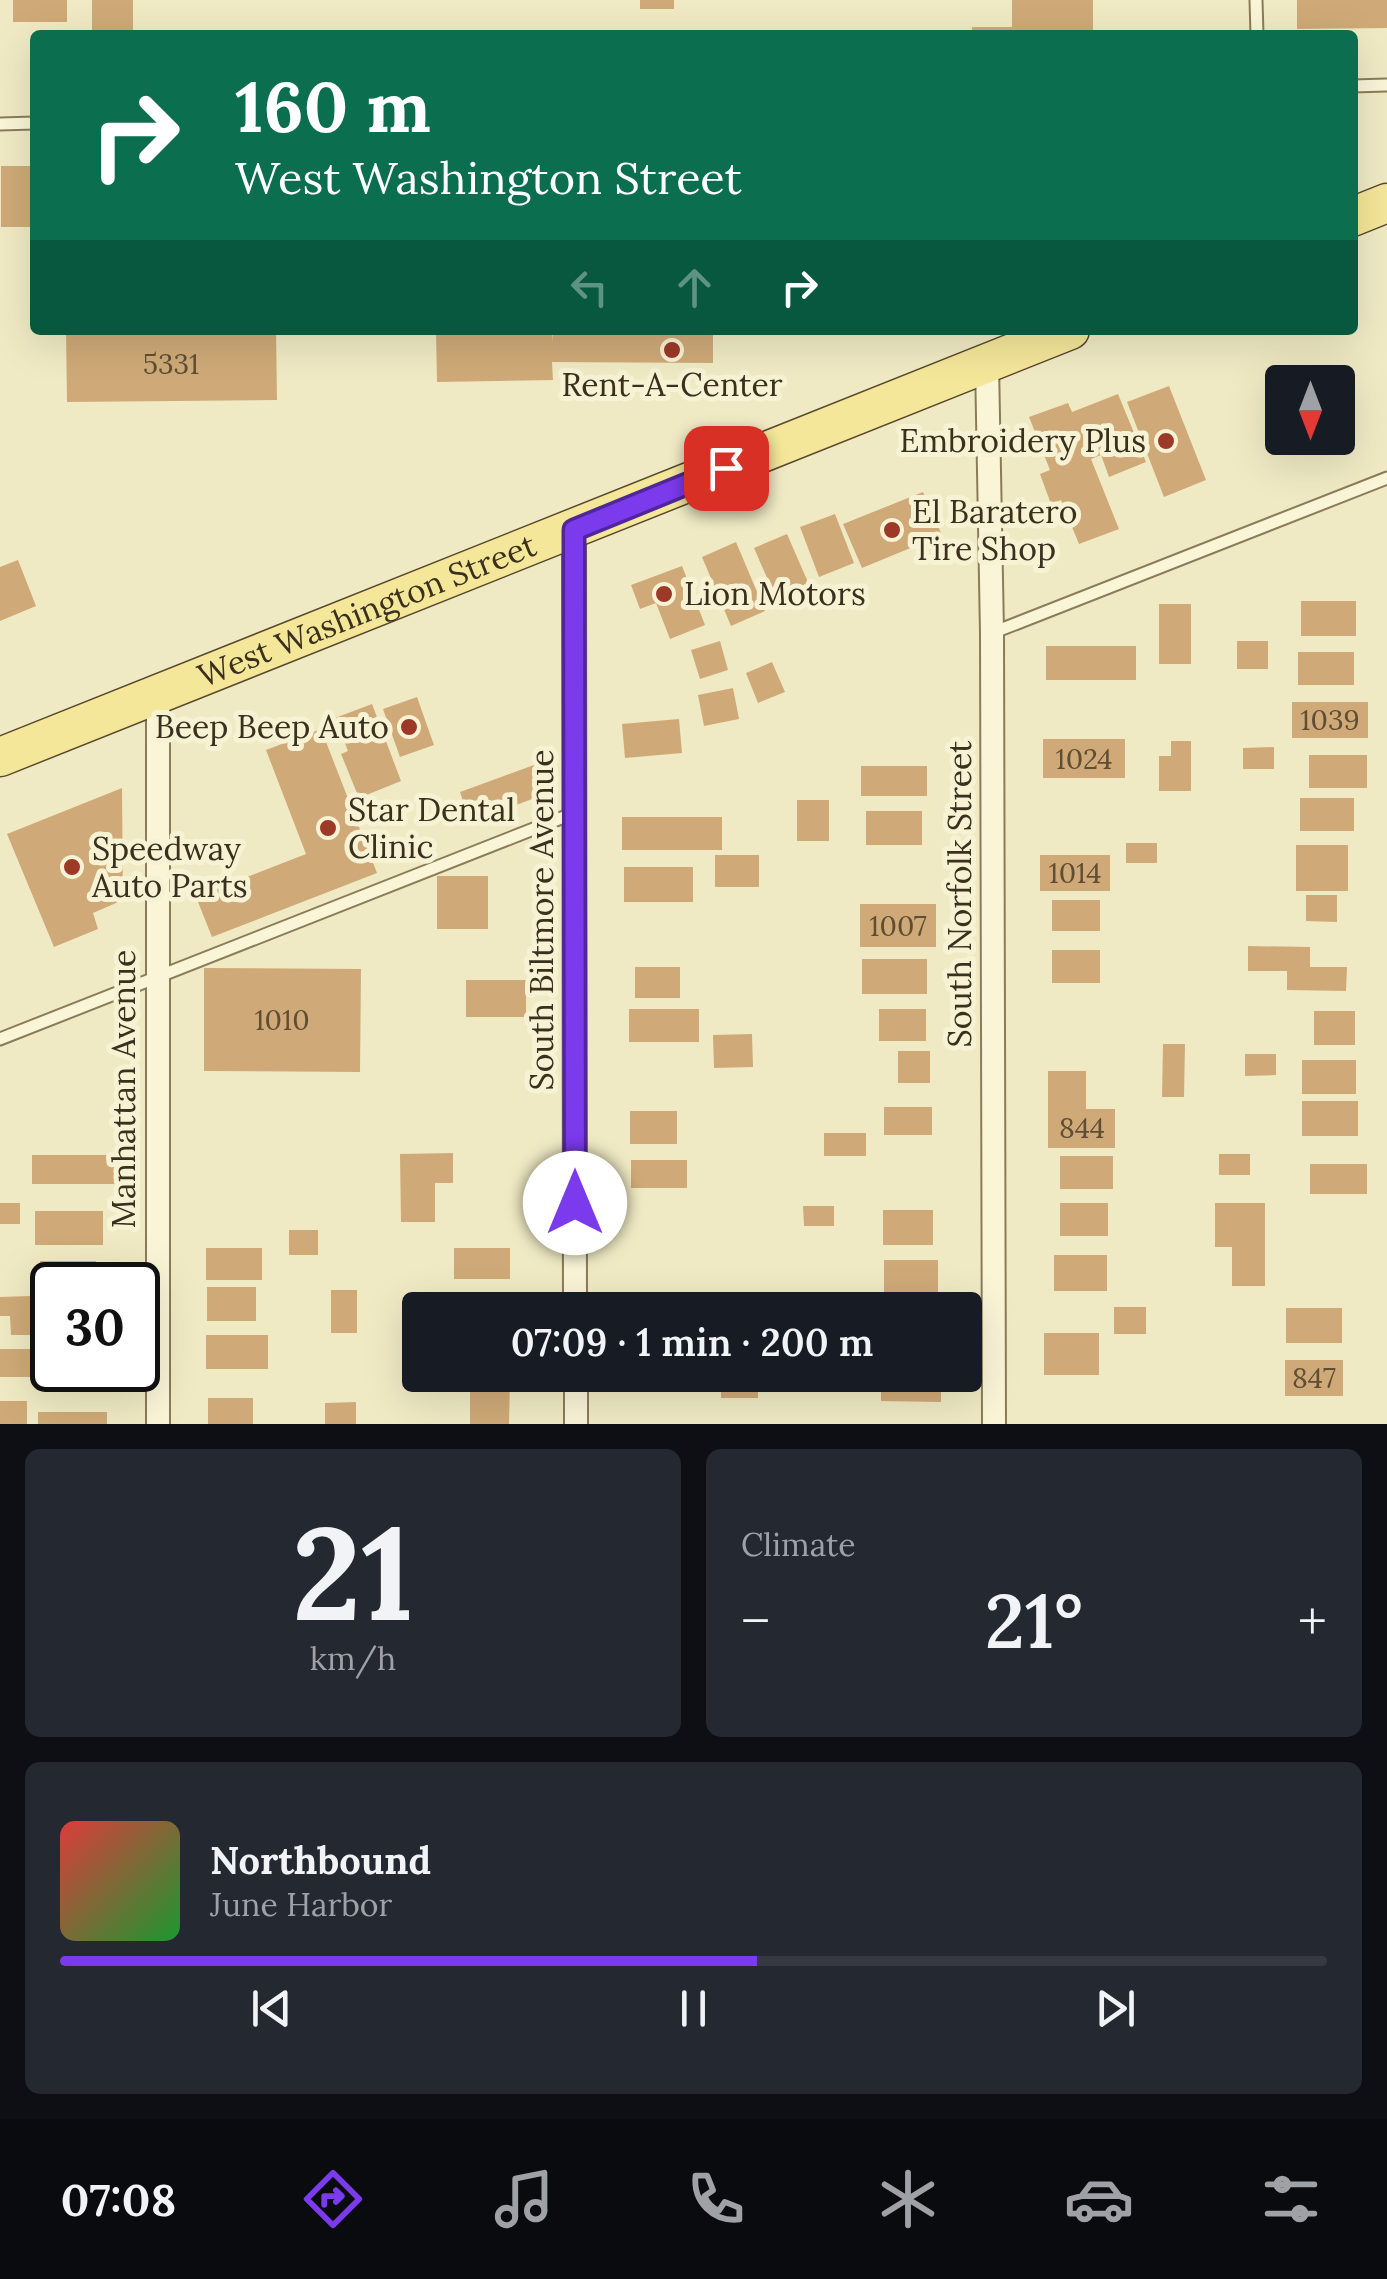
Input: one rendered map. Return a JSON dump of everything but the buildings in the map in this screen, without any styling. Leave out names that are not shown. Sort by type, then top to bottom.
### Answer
[{"type":"main road","points":[[1358,215],[1387,203]]},
{"type":"main road","name":"West Washington Street","points":[[0,757],[1057,335]]},
{"type":"street","name":"South Norfolk Street","points":[[986,363],[992,633],[994,1424]]},
{"type":"street","name":"South Biltmore Avenue","points":[[574,530],[576,1292]]},
{"type":"street","name":"Manhattan Avenue","points":[[158,694],[158,1424]]},
{"type":"street","points":[[576,1392],[576,1424]]},
{"type":"lane","points":[[1256,0],[1257,30]]},
{"type":"lane","points":[[1358,86],[1387,86]]},
{"type":"lane","points":[[0,124],[30,123]]},
{"type":"lane","points":[[992,633],[1387,478]]},
{"type":"lane","points":[[0,1039],[574,813]]},
{"type":"place","name":"Rent-A-Center","points":[[672,350]]},
{"type":"place","name":"Embroidery Plus","points":[[1166,441]]},
{"type":"place","name":"El Baratero Tire Shop","points":[[892,530]]},
{"type":"place","name":"Lion Motors","points":[[664,594]]},
{"type":"place","name":"Beep Beep Auto","points":[[409,727]]},
{"type":"place","name":"Star Dental Clinic","points":[[328,828]]},
{"type":"place","name":"Speedway Auto Parts","points":[[72,867]]},
{"type":"route","points":[[575,1203],[574,530],[726,468]]}]
